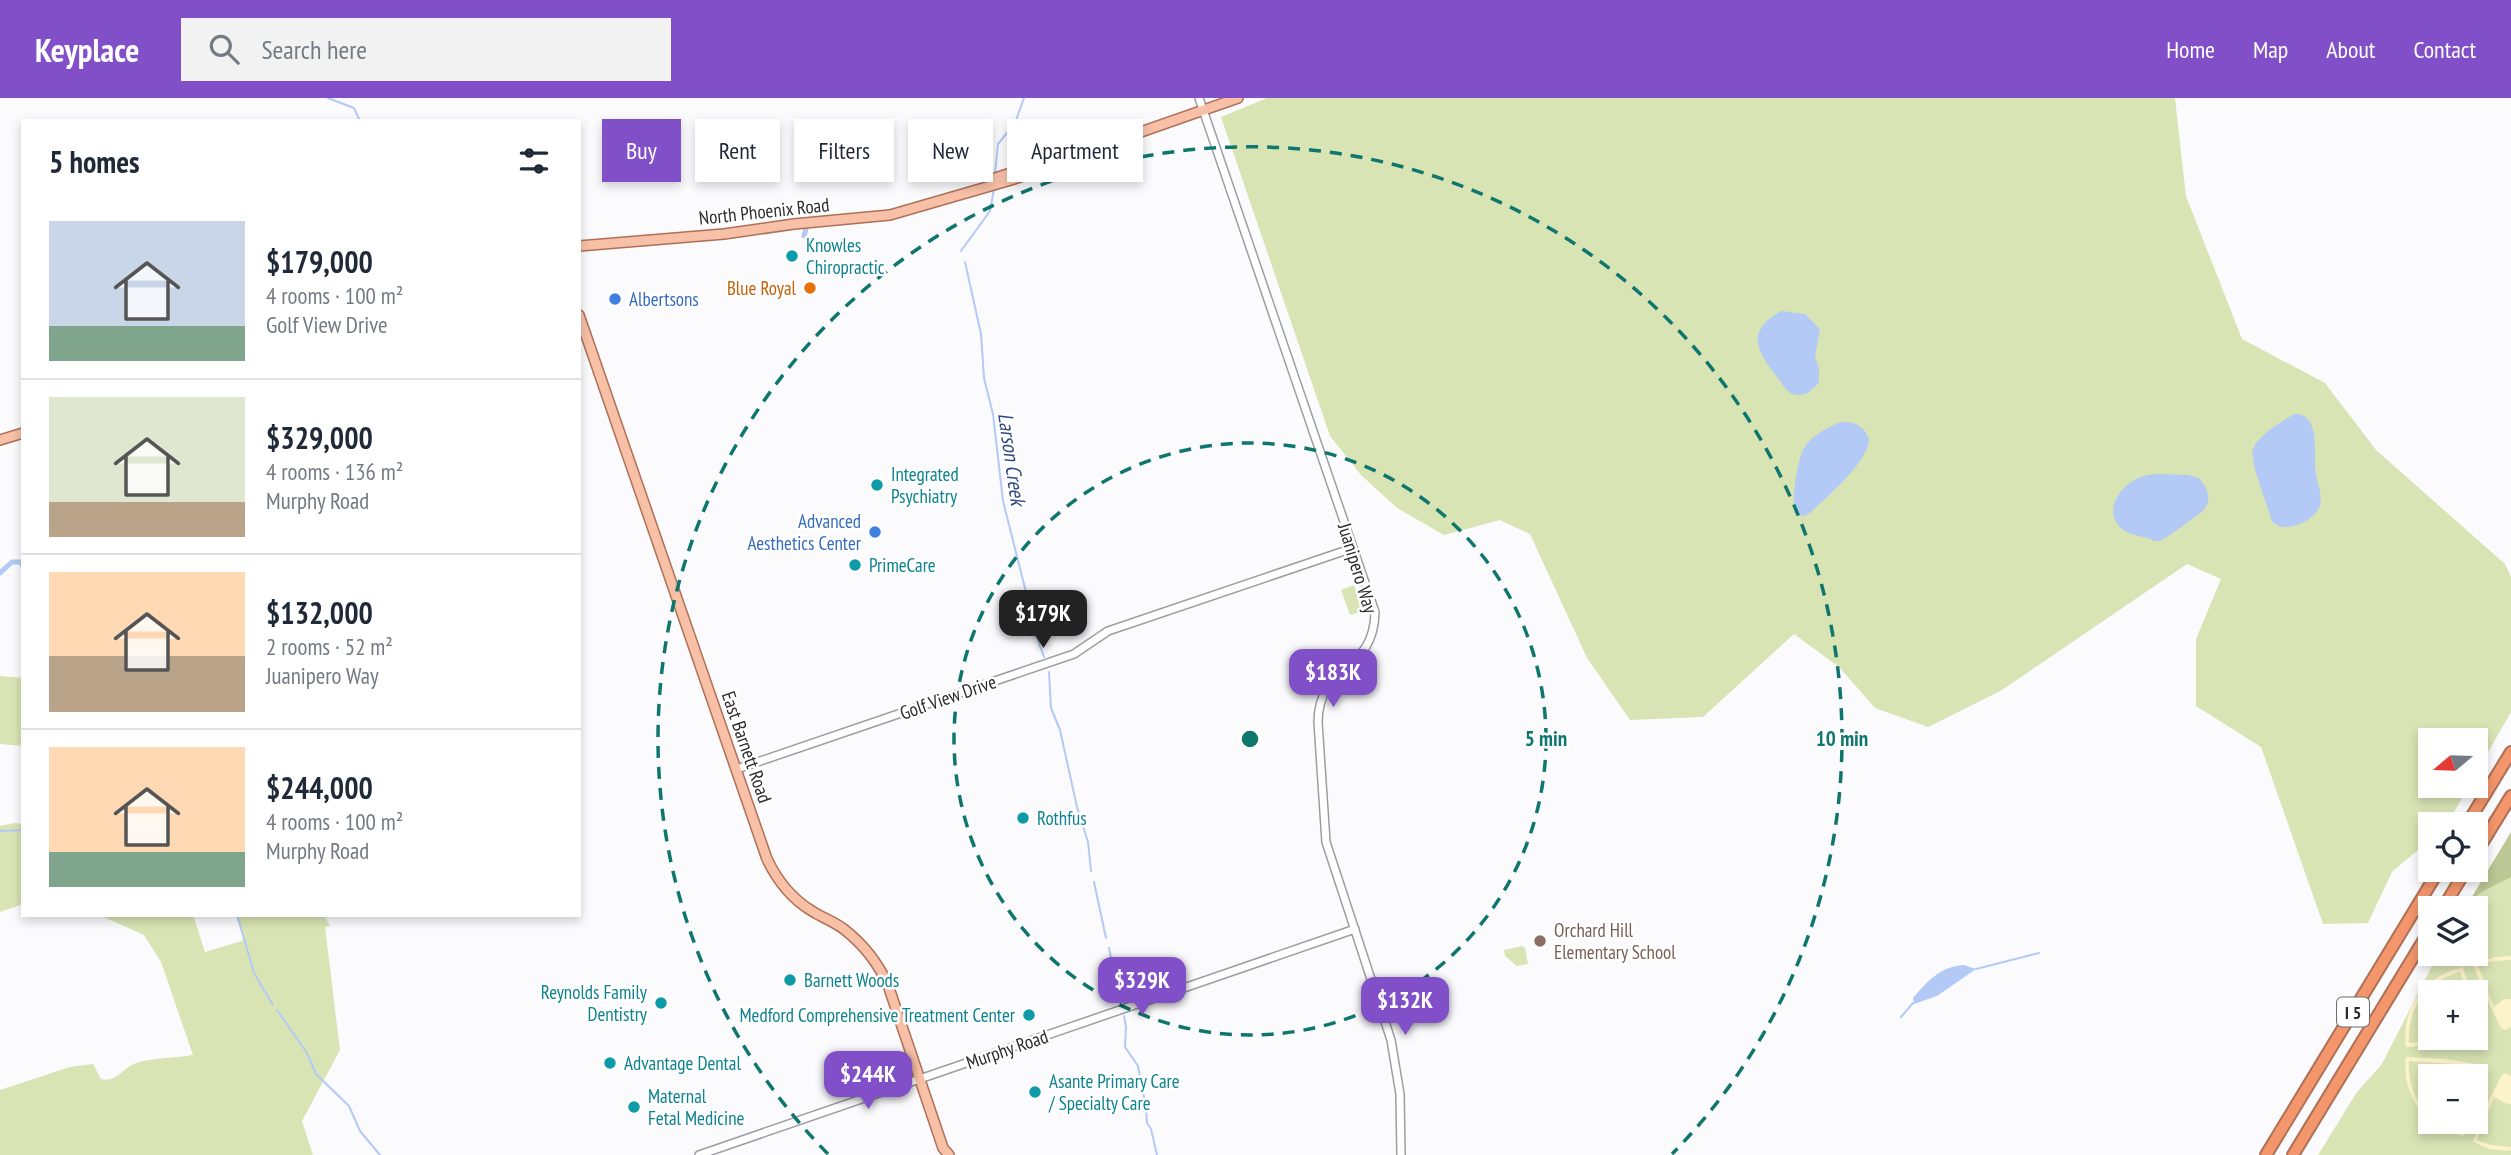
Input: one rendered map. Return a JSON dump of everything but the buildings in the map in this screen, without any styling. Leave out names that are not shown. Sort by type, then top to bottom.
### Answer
[{"type":"highway","points":[[2474,812],[2511,752]]},
{"type":"highway","points":[[2488,833],[2511,796]]},
{"type":"highway","name":"I 5","points":[[2266,1155],[2432,882]]},
{"type":"highway","name":"I 5","points":[[2293,1155],[2418,949]]},
{"type":"main road","name":"North Phoenix Road","points":[[581,246],[724,234],[794,223],[867,219],[895,214],[956,197],[979,186],[1047,168],[1052,163],[1238,98]]},
{"type":"main road","name":"East Barnett Road","points":[[581,321],[767,859],[777,878],[800,903],[859,941],[879,968],[888,985],[944,1153]]},
{"type":"main road","points":[[0,440],[21,434]]},
{"type":"street","name":"Juanipero Way","points":[[1199,98],[1374,609],[1373,633],[1364,653],[1327,686],[1320,702],[1318,722],[1326,842],[1391,1040],[1400,1094],[1401,1155]]},
{"type":"street","name":"Golf View Drive","points":[[737,769],[1074,654],[1108,631],[1353,548]]},
{"type":"street","name":"Murphy Road","points":[[699,1155],[1355,929]]},
{"type":"green space","points":[[1267,98],[2175,98],[2186,196],[2242,339],[2325,383],[2376,450],[2505,564],[2511,577],[2511,712],[2488,752],[2488,728],[2418,728],[2418,798],[2462,798],[2454,812],[2418,812],[2418,850],[2392,872],[2368,923],[2323,924],[2261,747],[2196,706],[2196,639],[2221,579],[2187,564],[2002,690],[1928,727],[1875,708],[1839,667],[1794,634],[1703,717],[1630,720],[1587,658],[1530,534],[1500,520],[1444,535],[1397,508],[1361,475],[1330,436],[1221,117]]},
{"type":"green space","points":[[1354,585],[1363,611],[1350,615],[1341,590]]},
{"type":"green space","points":[[0,676],[21,678],[21,746],[0,744]]},
{"type":"green space","points":[[21,824],[21,905],[0,912],[0,826]]},
{"type":"green space","points":[[2511,832],[2511,877],[2472,896],[2481,882],[2488,882],[2488,870]]},
{"type":"green space","points":[[2511,833],[2511,1155],[2318,1155],[2357,1092],[2382,1064],[2418,993],[2418,1050],[2488,1050],[2488,980],[2425,980],[2432,966],[2488,966],[2488,896],[2473,896],[2482,882],[2488,882],[2488,871]]},
{"type":"green space","points":[[104,917],[194,917],[205,952],[245,940],[237,917],[325,917],[330,926],[325,927],[340,1050],[302,1121],[313,1155],[0,1155],[0,1090],[70,1067],[93,1064],[101,1079],[106,1080],[136,1063],[193,1055],[161,962],[144,935]]},
{"type":"green space","points":[[1522,946],[1525,948],[1528,964],[1517,966],[1505,956],[1504,950]]},
{"type":"sand","points":[[2511,956],[2511,960],[2488,963],[2488,959]]},
{"type":"sand","points":[[2474,966],[2478,966],[2483,980],[2479,980]]},
{"type":"sand","points":[[2463,967],[2467,980],[2463,980],[2460,972],[2434,980],[2449,971]]},
{"type":"sand","points":[[2488,992],[2494,1007],[2504,999],[2511,999],[2511,1027],[2506,1030],[2501,1028],[2488,1001]]},
{"type":"sand","points":[[2418,995],[2418,1003],[2411,1018],[2409,1043],[2418,1042],[2418,1046],[2406,1047],[2405,1032]]},
{"type":"sand","points":[[2406,1057],[2476,1064],[2409,1061],[2410,1077],[2418,1106],[2412,1097],[2405,1071]]},
{"type":"sand","points":[[2506,1073],[2511,1076],[2511,1104],[2494,1097],[2488,1112],[2488,1102],[2502,1075]]},
{"type":"sand","points":[[2476,1134],[2479,1134],[2477,1140],[2511,1147],[2511,1150],[2489,1149],[2473,1142]]},
{"type":"water","points":[[1782,311],[1805,314],[1820,329],[1815,357],[1819,368],[1819,382],[1800,395],[1787,390],[1766,362],[1758,344],[1762,327]]},
{"type":"water","points":[[2294,414],[2309,420],[2312,427],[2321,501],[2318,511],[2306,521],[2284,527],[2272,521],[2255,470],[2252,452],[2256,443],[2269,430]]},
{"type":"water","points":[[1841,422],[1851,422],[1862,428],[1869,440],[1867,449],[1846,479],[1811,512],[1804,516],[1796,514],[1796,481],[1804,448],[1820,432]]},
{"type":"water","points":[[2156,474],[2199,478],[2208,496],[2204,510],[2167,537],[2157,541],[2128,532],[2118,524],[2113,515],[2114,504],[2129,484],[2141,477]]},
{"type":"water","points":[[1964,965],[1976,969],[1937,996],[1914,1004],[1913,998],[1935,976],[1955,966]]},
{"type":"waterway","points":[[328,98],[354,108],[359,119]]},
{"type":"waterway","name":"Larson Creek","points":[[995,173],[998,144],[1015,123],[1024,98]]},
{"type":"waterway","name":"Larson Creek","points":[[961,251],[990,211],[994,189]]},
{"type":"waterway","points":[[804,236],[806,229]]},
{"type":"waterway","name":"Larson Creek","points":[[965,262],[981,334],[984,378],[993,414],[1003,501],[1027,596],[1029,616],[1044,657]]},
{"type":"waterway","points":[[0,573],[12,562],[21,563]]},
{"type":"waterway","name":"Larson Creek","points":[[1049,672],[1051,708],[1060,730],[1077,807],[1088,842],[1091,871]]},
{"type":"waterway","points":[[0,831],[21,830]]},
{"type":"waterway","name":"Larson Creek","points":[[1094,882],[1106,938]]},
{"type":"waterway","points":[[238,917],[254,973],[273,1005]]},
{"type":"waterway","name":"Larson Creek","points":[[1109,948],[1121,1004]]},
{"type":"waterway","points":[[1976,969],[2039,953]]},
{"type":"waterway","points":[[1901,1017],[1913,1003]]},
{"type":"waterway","points":[[277,1010],[307,1053],[316,1074],[349,1106],[360,1131],[380,1155]]},
{"type":"waterway","name":"Larson Creek","points":[[1124,1016],[1125,1047],[1138,1066],[1147,1123],[1157,1155]]},
{"type":"place","name":"Knowles Chiropractic","points":[[792,256]]},
{"type":"place","name":"Blue Royal","points":[[810,288]]},
{"type":"place","name":"Albertsons","points":[[615,299]]},
{"type":"place","name":"Integrated Psychiatry","points":[[877,485]]},
{"type":"place","name":"Advanced Aesthetics Center","points":[[875,532]]},
{"type":"place","name":"PrimeCare","points":[[855,565]]},
{"type":"place","name":"Rothfus","points":[[1023,818]]},
{"type":"place","name":"Orchard Hill Elementary School","points":[[1540,941]]},
{"type":"place","name":"Barnett Woods","points":[[790,980]]},
{"type":"place","name":"Reynolds Family Dentistry","points":[[661,1003]]},
{"type":"place","name":"Medford Comprehensive Treatment Center","points":[[1029,1015]]},
{"type":"place","name":"Advantage Dental","points":[[610,1063]]},
{"type":"place","name":"Asante Primary Care / Specialty Care","points":[[1035,1092]]},
{"type":"place","name":"Maternal Fetal Medicine","points":[[634,1107]]}]
